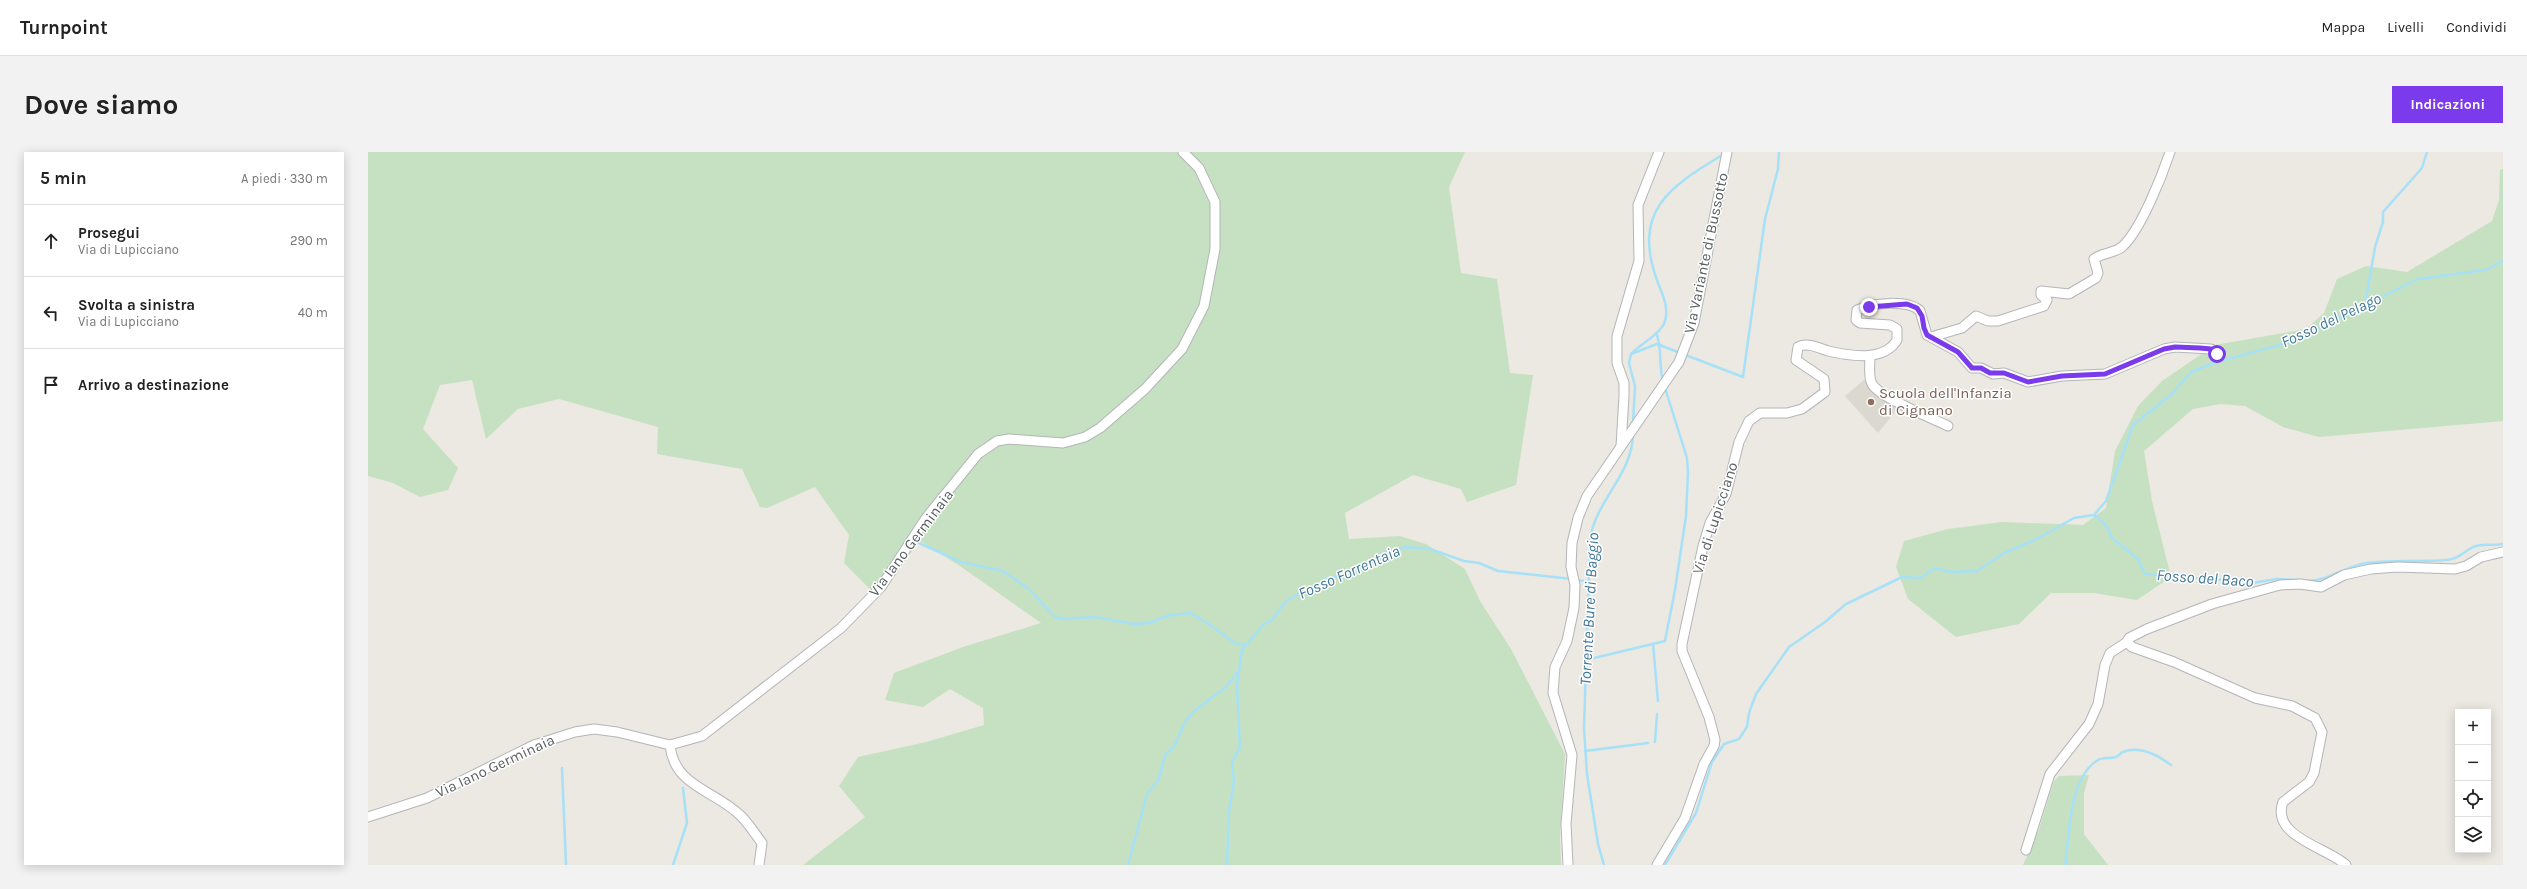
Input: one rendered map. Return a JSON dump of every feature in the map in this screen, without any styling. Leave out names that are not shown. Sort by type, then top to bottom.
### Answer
[{"type":"street","name":"Via Iano Germinaia","points":[[368,817],[427,798],[534,745],[575,732],[594,730],[617,732],[670,745],[688,741],[712,730],[841,628],[881,588],[926,518],[978,454],[997,441],[1063,443],[1085,437],[1100,428],[1144,389],[1182,349],[1204,306],[1215,249],[1214,202],[1199,168],[1183,152]]},
{"type":"street","points":[[1621,447],[1624,383],[1617,363],[1618,336],[1640,261],[1638,205],[1659,152]]},
{"type":"street","name":"Via Variante di Bussotto","points":[[1568,865],[1566,824],[1572,755],[1553,693],[1555,667],[1567,641],[1574,608],[1575,585],[1571,566],[1572,543],[1578,518],[1587,496],[1679,362],[1694,323],[1727,152]]},
{"type":"street","points":[[1931,337],[1962,328],[1976,316],[1988,321],[1998,321],[2044,306],[2046,300],[2041,294],[2041,291],[2069,294],[2096,278],[2098,274],[2094,259],[2123,246],[2140,220],[2160,181],[2170,152]]},
{"type":"street","name":"Via di Lupicciano","points":[[1657,865],[1685,818],[1704,764],[1714,746],[1714,731],[1682,652],[1682,644],[1703,546],[1710,523],[1726,494],[1742,434],[1749,421],[1754,416],[1760,413],[1795,412],[1825,392],[1824,379],[1796,360],[1798,347],[1806,345],[1830,351],[1870,356],[1886,352],[1894,345],[1898,333],[1895,326],[1860,323],[1856,320],[1856,313],[1862,308],[1898,305],[1913,306],[1920,312],[1925,332],[1931,337]]},
{"type":"street","points":[[1931,337],[1958,352],[1972,368],[1981,368],[1990,373],[2004,373],[2028,382],[2062,376],[2105,374],[2164,349],[2175,347],[2211,349],[2215,351],[2217,357]]},
{"type":"street","points":[[1870,356],[1870,375],[1873,386],[1894,400],[1948,426]]},
{"type":"street","points":[[2026,850],[2050,774],[2089,724],[2098,704],[2105,665],[2110,653],[2127,642],[2129,638],[2147,629],[2212,604],[2280,585],[2300,584],[2321,587],[2344,575],[2371,568],[2397,566],[2455,569],[2466,566],[2481,557],[2503,552]]},
{"type":"street","points":[[2127,642],[2132,647],[2174,662],[2238,692],[2255,698],[2292,706],[2315,718],[2322,732],[2319,756],[2314,773],[2309,782],[2283,802],[2281,814],[2284,822],[2298,838],[2333,855],[2346,865]]},
{"type":"street","points":[[670,745],[672,760],[680,774],[740,815],[762,843],[759,865]]},
{"type":"shaded area","name":"Scuola dell'Infanzia di Cignano","points":[[1864,380],[1899,407],[1878,433],[1845,396]]},
{"type":"green space","points":[[368,152],[1465,152],[1449,187],[1461,273],[1497,279],[1510,373],[1533,375],[1516,485],[1467,502],[1461,489],[1413,475],[1345,513],[1349,539],[1400,536],[1426,544],[1465,569],[1480,601],[1511,649],[1565,754],[1560,838],[1561,865],[803,865],[865,817],[839,786],[858,757],[926,742],[984,725],[983,708],[950,689],[923,707],[885,700],[894,673],[963,647],[1041,623],[960,566],[920,541],[877,596],[844,563],[849,535],[815,487],[767,508],[760,507],[742,469],[657,454],[658,427],[559,399],[518,409],[486,439],[472,380],[440,385],[423,429],[458,468],[448,490],[420,497],[393,483],[368,476]]},
{"type":"green space","points":[[2503,169],[2503,421],[2319,437],[2283,427],[2245,406],[2220,404],[2193,409],[2144,451],[2152,501],[2171,577],[2137,600],[2094,593],[2051,593],[2019,624],[1956,637],[1908,599],[1896,567],[1904,541],[1948,529],[2002,522],[2083,525],[2106,508],[2115,451],[2138,406],[2162,381],[2215,345],[2306,329],[2324,313],[2337,279],[2366,266],[2407,272],[2492,221],[2499,200],[2500,170]]},
{"type":"green space","points":[[2089,775],[2084,793],[2084,834],[2108,865],[2023,865],[2039,829],[2054,781],[2059,776]]},
{"type":"waterway","points":[[1631,354],[1657,344],[1743,377],[1765,219],[1778,169],[1779,152]]},
{"type":"waterway","points":[[2365,305],[2375,247],[2383,222],[2383,212],[2422,168],[2427,152]]},
{"type":"waterway","name":"Torrente Bure di Baggio","points":[[1633,423],[1635,386],[1629,363],[1631,354],[1658,332],[1666,319],[1664,298],[1651,258],[1649,237],[1653,219],[1660,204],[1672,190],[1704,166],[1724,154]]},
{"type":"waterway","name":"Fosso del Pelago","points":[[1665,865],[1696,813],[1712,762],[1724,744],[1739,739],[1747,727],[1749,713],[1756,694],[1789,647],[1825,622],[1846,604],[1902,577],[1920,578],[1935,568],[1950,572],[1977,571],[2004,553],[2037,539],[2074,518],[2094,515],[2106,501],[2133,425],[2172,394],[2191,372],[2217,362],[2291,342],[2418,279],[2485,270],[2503,261]]},
{"type":"waterway","points":[[1656,333],[1659,344],[1663,381]]},
{"type":"waterway","points":[[1586,660],[1665,641],[1675,590],[1686,516],[1688,473],[1687,458],[1665,388]]},
{"type":"waterway","name":"Torrente Bure di Baggio","points":[[1604,865],[1598,844],[1587,774],[1584,728],[1590,540],[1593,526],[1599,513],[1627,462],[1633,434]]},
{"type":"waterway","name":"Fosso del Baco","points":[[2094,515],[2106,525],[2112,538],[2138,559],[2145,574],[2168,576],[2174,574],[2206,580],[2234,579],[2246,584],[2277,579],[2300,580]]},
{"type":"waterway","name":"Fosso Forrentaia","points":[[919,543],[961,562],[1003,571],[1029,589],[1055,617],[1062,619],[1095,617],[1134,624],[1150,623],[1166,616],[1190,613],[1206,622],[1236,644],[1244,644]]},
{"type":"waterway","name":"Fosso del Baco","points":[[2307,581],[2323,579],[2351,567],[2367,563],[2446,560],[2458,557],[2473,547],[2503,544]]},
{"type":"waterway","name":"Fosso Forrentaia","points":[[1227,865],[1229,810],[1234,782],[1232,762],[1240,747],[1237,685],[1242,650],[1264,624],[1272,620],[1286,601],[1326,579],[1349,573],[1369,565],[1378,560],[1385,552],[1406,547],[1430,549],[1464,561],[1479,563],[1498,571],[1572,579]]},
{"type":"waterway","name":"Fosso Forrentaia","points":[[1577,580],[1589,582]]},
{"type":"waterway","points":[[1653,644],[1658,701]]},
{"type":"waterway","points":[[1128,865],[1147,794],[1159,779],[1165,755],[1174,747],[1185,722],[1194,711],[1226,687],[1237,673]]},
{"type":"waterway","points":[[1655,742],[1657,714]]},
{"type":"waterway","points":[[1585,751],[1648,743]]},
{"type":"waterway","points":[[2065,865],[2072,808],[2081,780],[2088,768],[2100,759],[2114,758],[2129,750],[2142,750],[2148,752],[2171,765]]},
{"type":"waterway","points":[[562,768],[566,865]]},
{"type":"waterway","points":[[673,865],[687,823],[683,788]]},
{"type":"place","name":"Scuola dell'Infanzia di Cignano","points":[[1871,402]]},
{"type":"route","points":[[1869,307],[1907,304],[1913,306],[1917,308],[1922,316],[1927,335],[1938,343],[1958,352],[1972,368],[1983,368],[1993,374],[1999,372],[2004,373],[2021,381],[2028,382],[2062,376],[2105,374],[2137,362],[2164,349],[2175,347],[2211,349],[2217,354]]}]
